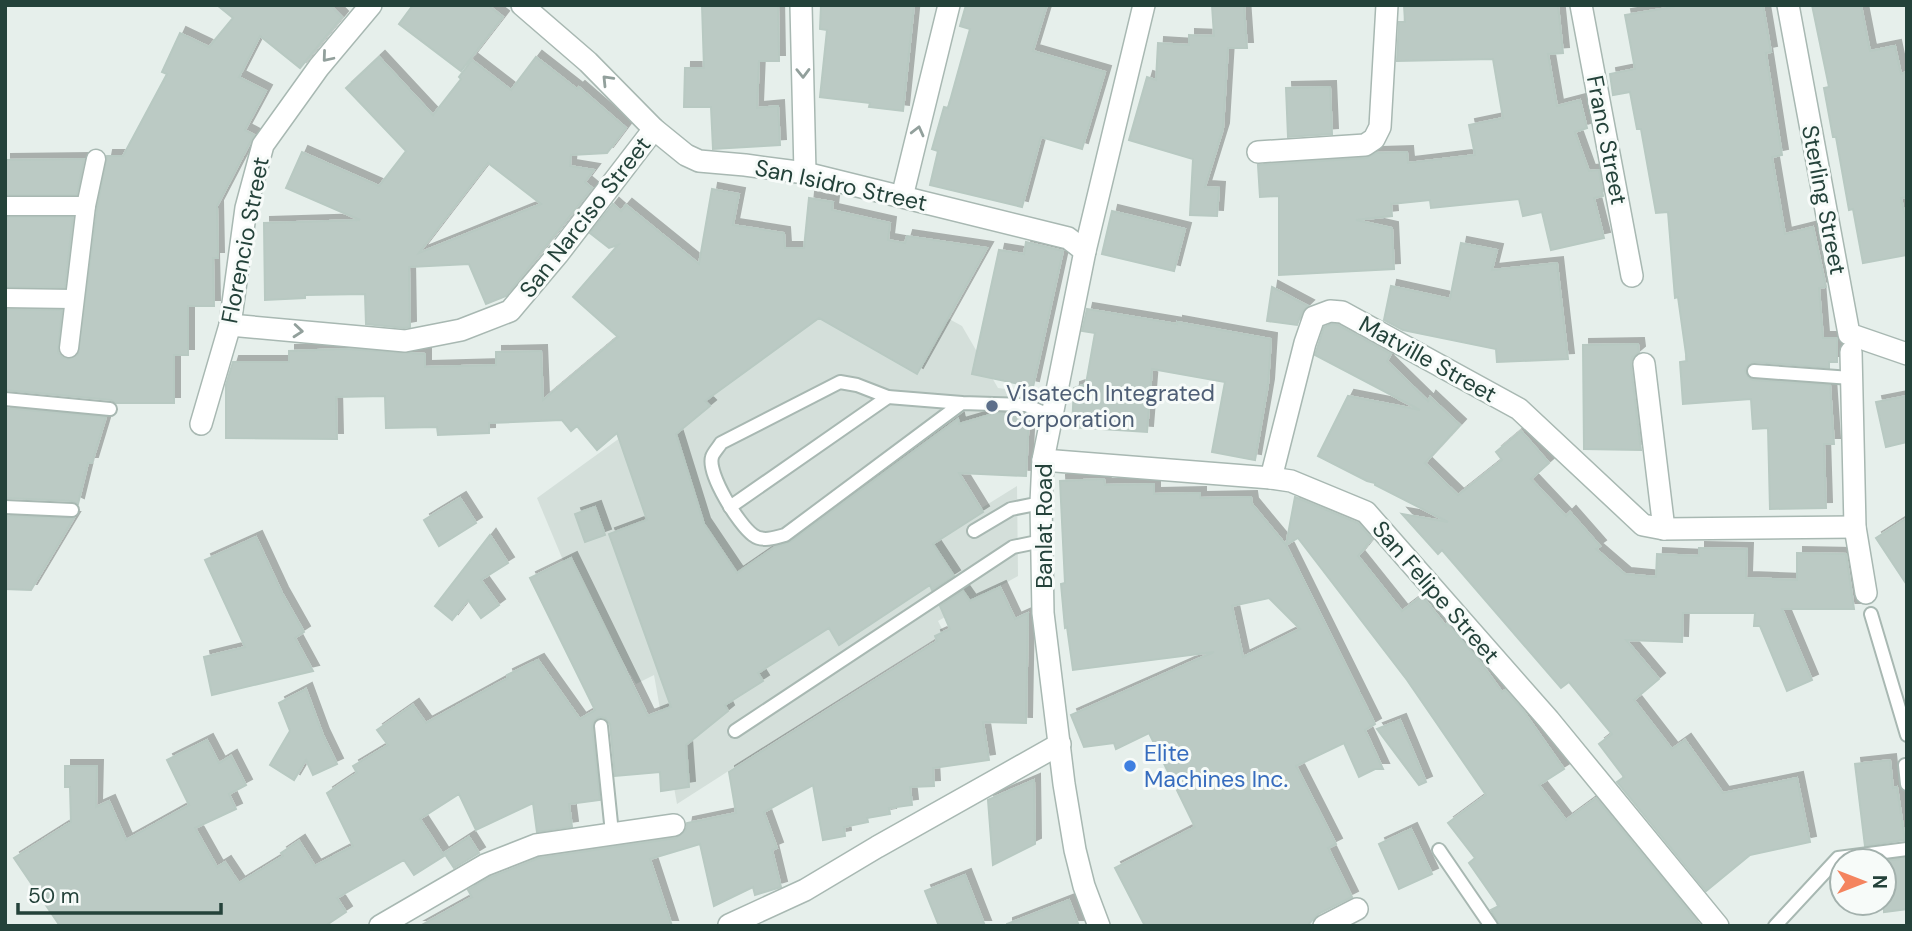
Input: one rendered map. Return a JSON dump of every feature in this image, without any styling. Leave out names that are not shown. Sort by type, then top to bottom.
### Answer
[{"type":"street","name":"Florencio Street","points":[[201,424],[230,325],[246,208],[263,145],[319,67],[371,5]]},
{"type":"street","name":"San Isidro Street","points":[[522,5],[588,62],[654,129],[686,155],[699,161],[804,173],[1068,238],[1086,251]]},
{"type":"street","points":[[801,5],[804,173]]},
{"type":"street","points":[[902,197],[948,5]]},
{"type":"street","name":"Banlat Road","points":[[1099,926],[1084,886],[1075,850],[1043,613],[1042,460],[1086,251],[1144,5]]},
{"type":"street","points":[[1258,152],[1365,145],[1374,139],[1380,127],[1387,5]]},
{"type":"street","name":"Franc Street","points":[[1581,5],[1632,276]]},
{"type":"street","name":"Sterling Street","points":[[1788,5],[1850,343]]},
{"type":"street","name":"San Narciso Street","points":[[230,325],[405,341],[461,330],[510,310],[558,254],[654,129]]},
{"type":"street","points":[[69,348],[86,206],[96,159]]},
{"type":"street","points":[[5,206],[86,206]]},
{"type":"street","points":[[5,298],[74,299]]},
{"type":"street","name":"Matville Street","points":[[1271,478],[1314,317],[1330,310],[1342,312],[1520,409],[1643,525],[1664,529],[1855,527]]},
{"type":"street","points":[[1868,603],[1855,527],[1850,343],[1907,354]]},
{"type":"street","points":[[1644,364],[1664,529]]},
{"type":"street","name":"San Felipe Street","points":[[1042,460],[1291,481],[1366,512],[1549,720],[1718,926]]},
{"type":"street","points":[[729,925],[805,890],[1060,744]]},
{"type":"street","points":[[380,926],[485,865],[536,845],[674,825]]},
{"type":"street","points":[[1324,926],[1357,909]]},
{"type":"lane","points":[[1754,371],[1851,378]]},
{"type":"lane","points":[[962,403],[785,535],[771,540],[754,536],[730,507],[712,470],[712,457],[721,443],[840,382],[857,384],[888,397],[1026,405],[1051,416]]},
{"type":"lane","points":[[730,507],[888,397]]},
{"type":"lane","points":[[5,400],[110,408]]},
{"type":"lane","points":[[974,531],[1011,509],[1041,503]]},
{"type":"lane","points":[[5,507],[72,510]]},
{"type":"lane","points":[[735,731],[1013,547],[1042,541]]},
{"type":"lane","points":[[1868,603],[1907,735]]},
{"type":"lane","points":[[601,726],[612,833]]},
{"type":"lane","points":[[1905,765],[1907,785]]},
{"type":"lane","points":[[1775,926],[1838,858],[1907,849]]},
{"type":"lane","points":[[1439,850],[1492,926]]},
{"type":"shaded area","points":[[818,247],[962,326],[998,388],[1029,392],[1021,436],[951,483],[972,514],[1017,486],[1018,576],[938,621],[944,633],[677,804],[654,675],[636,684],[565,565],[537,498],[624,435]]},
{"type":"building","points":[[217,5],[330,5],[342,17],[300,68],[260,36],[239,77],[266,91],[245,130],[254,135],[217,206],[218,258],[213,258],[214,306],[188,306],[188,355],[174,355],[174,403],[116,403],[111,400],[5,390],[5,309],[62,310],[58,352],[68,359],[78,354],[97,208],[107,156],[123,156],[167,74],[162,72],[180,33],[209,47],[233,18]]},
{"type":"building","points":[[413,5],[488,5],[503,17],[461,71],[399,24]]},
{"type":"building","points":[[702,5],[778,5],[779,61],[759,61],[757,108],[778,106],[780,145],[713,149],[711,107],[684,107],[685,68],[704,68]]},
{"type":"building","points":[[821,5],[914,5],[903,111],[869,107],[870,103],[820,97],[827,30],[820,29]]},
{"type":"building","points":[[966,5],[1047,5],[1033,51],[1105,72],[1082,149],[1041,137],[1022,207],[930,185],[938,151],[932,149],[944,107],[948,108],[970,29],[960,26]]},
{"type":"building","points":[[1212,5],[1244,5],[1247,48],[1228,48],[1223,129],[1205,187],[1219,188],[1217,216],[1190,215],[1193,159],[1129,140],[1147,77],[1156,80],[1158,43],[1189,45],[1189,35],[1214,36]]},
{"type":"building","points":[[1404,5],[1558,5],[1563,53],[1548,54],[1557,106],[1580,100],[1587,128],[1575,132],[1589,171],[1599,170],[1603,196],[1594,198],[1604,238],[1551,250],[1542,212],[1523,216],[1519,199],[1431,208],[1430,200],[1391,204],[1392,216],[1356,220],[1392,228],[1394,269],[1279,275],[1279,196],[1260,197],[1258,165],[1366,158],[1376,153],[1407,152],[1408,163],[1475,155],[1469,125],[1503,118],[1493,59],[1397,61],[1399,22],[1405,22]]},
{"type":"building","points":[[1672,5],[1763,5],[1771,52],[1766,53],[1782,155],[1772,157],[1785,234],[1813,227],[1826,287],[1819,288],[1823,338],[1837,338],[1837,362],[1829,362],[1829,368],[1754,362],[1747,366],[1745,371],[1753,380],[1830,385],[1834,444],[1824,444],[1826,508],[1770,509],[1768,428],[1753,429],[1751,399],[1683,404],[1680,362],[1687,361],[1678,297],[1675,298],[1668,212],[1656,213],[1641,129],[1637,129],[1630,92],[1613,95],[1610,74],[1635,69],[1625,15],[1673,7]]},
{"type":"building","points":[[1812,5],[1861,5],[1870,51],[1895,46],[1901,74],[1907,72],[1907,197],[1901,198],[1907,225],[1907,255],[1863,263],[1853,209],[1849,210],[1836,137],[1833,137],[1824,88],[1829,87]]},
{"type":"building","points":[[379,57],[433,115],[472,60],[511,90],[536,57],[577,89],[579,87],[626,128],[607,153],[571,155],[570,166],[594,170],[585,182],[592,188],[506,296],[486,304],[469,264],[409,267],[410,327],[366,324],[365,294],[305,295],[305,298],[265,300],[264,223],[360,220],[286,188],[302,152],[379,186],[406,151],[346,88]],"holes":[[[488,163],[541,204],[419,253]]]},
{"type":"building","points":[[1330,87],[1332,134],[1288,137],[1286,88]]},
{"type":"building","points":[[84,159],[77,195],[5,195],[5,160]]},
{"type":"building","points":[[712,189],[739,194],[733,225],[784,233],[785,248],[804,248],[809,198],[833,202],[832,210],[890,223],[888,240],[905,243],[907,236],[987,248],[917,374],[819,318],[705,401],[710,406],[676,434],[704,524],[737,573],[775,547],[790,542],[958,419],[959,424],[996,413],[1029,416],[1026,476],[959,473],[983,512],[933,544],[954,576],[932,590],[930,585],[839,645],[829,628],[758,673],[763,681],[725,705],[728,711],[686,745],[689,787],[661,791],[660,772],[615,776],[610,724],[605,718],[599,717],[592,727],[600,800],[569,804],[572,827],[537,832],[533,803],[476,830],[459,794],[420,819],[444,856],[414,875],[404,860],[337,898],[346,912],[325,926],[60,926],[14,858],[71,822],[70,787],[65,787],[65,766],[97,766],[96,807],[109,801],[126,840],[189,805],[167,760],[207,740],[219,763],[231,756],[246,785],[229,794],[236,809],[195,828],[217,867],[225,862],[239,883],[283,856],[281,853],[299,841],[315,866],[353,846],[327,793],[357,773],[353,766],[388,745],[377,730],[413,705],[426,723],[508,678],[507,675],[538,660],[580,719],[595,710],[530,578],[571,558],[648,716],[671,707],[609,534],[647,520],[617,433],[597,450],[577,426],[571,431],[562,420],[489,423],[489,433],[438,435],[437,427],[386,428],[385,396],[336,397],[337,439],[226,438],[226,385],[233,362],[289,362],[289,351],[346,349],[425,354],[425,367],[496,365],[496,352],[541,351],[543,400],[618,337],[573,297],[618,245],[609,248],[590,233],[613,204],[621,211],[626,205],[699,264]]},
{"type":"building","points":[[1112,211],[1185,229],[1174,271],[1102,254]]},
{"type":"building","points":[[5,217],[73,217],[65,288],[5,287]]},
{"type":"building","points":[[1026,242],[1063,251],[1033,387],[972,374],[999,250],[1024,254]]},
{"type":"building","points":[[1461,243],[1497,250],[1492,270],[1557,263],[1568,359],[1497,362],[1496,349],[1403,330],[1384,320],[1391,286],[1450,299]]},
{"type":"building","points":[[1272,287],[1308,306],[1302,312],[1297,325],[1267,321]]},
{"type":"building","points":[[1087,309],[1271,339],[1268,385],[1255,460],[1212,452],[1225,382],[1152,369],[1147,432],[1072,427],[1074,388],[1086,384],[1095,333],[1082,331]]},
{"type":"building","points":[[1332,324],[1391,354],[1387,361],[1428,401],[1430,397],[1460,425],[1425,463],[1458,495],[1502,460],[1496,452],[1521,431],[1549,463],[1531,479],[1566,516],[1570,512],[1600,546],[1596,549],[1625,574],[1656,577],[1657,554],[1699,556],[1699,548],[1747,549],[1746,578],[1797,580],[1797,553],[1846,554],[1854,609],[1782,609],[1812,680],[1787,691],[1760,626],[1754,626],[1755,613],[1683,613],[1682,642],[1626,640],[1659,679],[1634,700],[1672,749],[1685,740],[1723,793],[1797,778],[1810,842],[1750,855],[1706,891],[1617,782],[1624,777],[1599,744],[1612,734],[1569,682],[1561,688],[1442,550],[1438,554],[1402,514],[1448,522],[1318,456],[1348,396],[1420,410],[1315,355],[1324,327]]},
{"type":"building","points":[[1638,344],[1639,352],[1632,358],[1631,366],[1641,450],[1584,449],[1583,345]]},
{"type":"building","points":[[1907,396],[1907,442],[1886,447],[1876,402]]},
{"type":"building","points":[[5,408],[106,417],[92,463],[88,463],[78,504],[72,501],[5,498]]},
{"type":"building","points":[[1104,479],[1105,485],[1154,484],[1154,494],[1200,493],[1200,498],[1251,497],[1252,504],[1286,545],[1375,724],[1365,730],[1383,769],[1375,769],[1359,777],[1344,743],[1296,766],[1336,844],[1328,848],[1352,897],[1318,914],[1307,926],[1145,926],[1115,868],[1195,827],[1149,733],[1116,749],[1114,743],[1084,747],[1071,715],[1214,652],[1073,670],[1067,627],[1065,628],[1061,584],[1065,583],[1060,481]],"holes":[[[1269,598],[1300,629],[1243,657],[1232,606]]]},
{"type":"building","points":[[1295,497],[1358,523],[1372,539],[1358,556],[1402,611],[1422,596],[1479,660],[1502,692],[1505,690],[1522,709],[1564,769],[1539,785],[1566,820],[1596,798],[1701,926],[1500,926],[1491,910],[1499,906],[1469,863],[1475,858],[1448,823],[1486,795],[1407,680],[1298,538],[1286,545]]},
{"type":"building","points":[[460,498],[476,523],[439,546],[424,520]]},
{"type":"building","points":[[595,507],[605,535],[585,542],[575,514]]},
{"type":"building","points":[[5,516],[74,518],[31,590],[5,589]]},
{"type":"building","points":[[1907,518],[1907,585],[1876,538]]},
{"type":"building","points":[[490,535],[508,563],[481,580],[499,605],[481,618],[468,600],[452,620],[435,606]]},
{"type":"building","points":[[256,537],[304,632],[295,638],[313,671],[212,695],[204,657],[245,647],[205,560]]},
{"type":"building","points":[[1000,587],[1015,619],[1028,613],[1026,723],[983,722],[989,760],[933,768],[934,786],[910,787],[912,805],[889,808],[890,814],[867,818],[868,822],[844,827],[845,836],[823,840],[813,785],[764,812],[777,848],[772,850],[781,887],[755,895],[753,887],[714,906],[700,844],[650,859],[672,926],[420,926],[472,897],[468,890],[491,877],[539,858],[676,838],[686,830],[687,823],[736,813],[729,772],[937,641],[935,636],[950,629],[940,606],[963,591],[970,601]]},
{"type":"building","points":[[306,689],[337,764],[313,775],[306,760],[294,780],[270,765],[290,731],[279,703]]},
{"type":"building","points":[[1400,720],[1426,782],[1419,785],[1377,729]]},
{"type":"building","points":[[1890,760],[1893,788],[1897,787],[1905,840],[1865,846],[1855,764]]},
{"type":"building","points":[[1034,780],[1035,844],[993,865],[988,800]]},
{"type":"building","points":[[1411,829],[1432,874],[1399,889],[1379,844]]},
{"type":"building","points":[[469,837],[479,853],[454,868],[444,853]]},
{"type":"building","points":[[1907,858],[1907,909],[1898,910],[1898,859]]},
{"type":"building","points":[[965,875],[985,926],[939,926],[925,891]]},
{"type":"building","points":[[1069,900],[1079,926],[1007,926],[1007,924]]},
{"type":"place","name":"Visatech Integrated Corporation","points":[[992,406]]},
{"type":"place","name":"Elite Machines Inc.","points":[[1130,766]]}]
